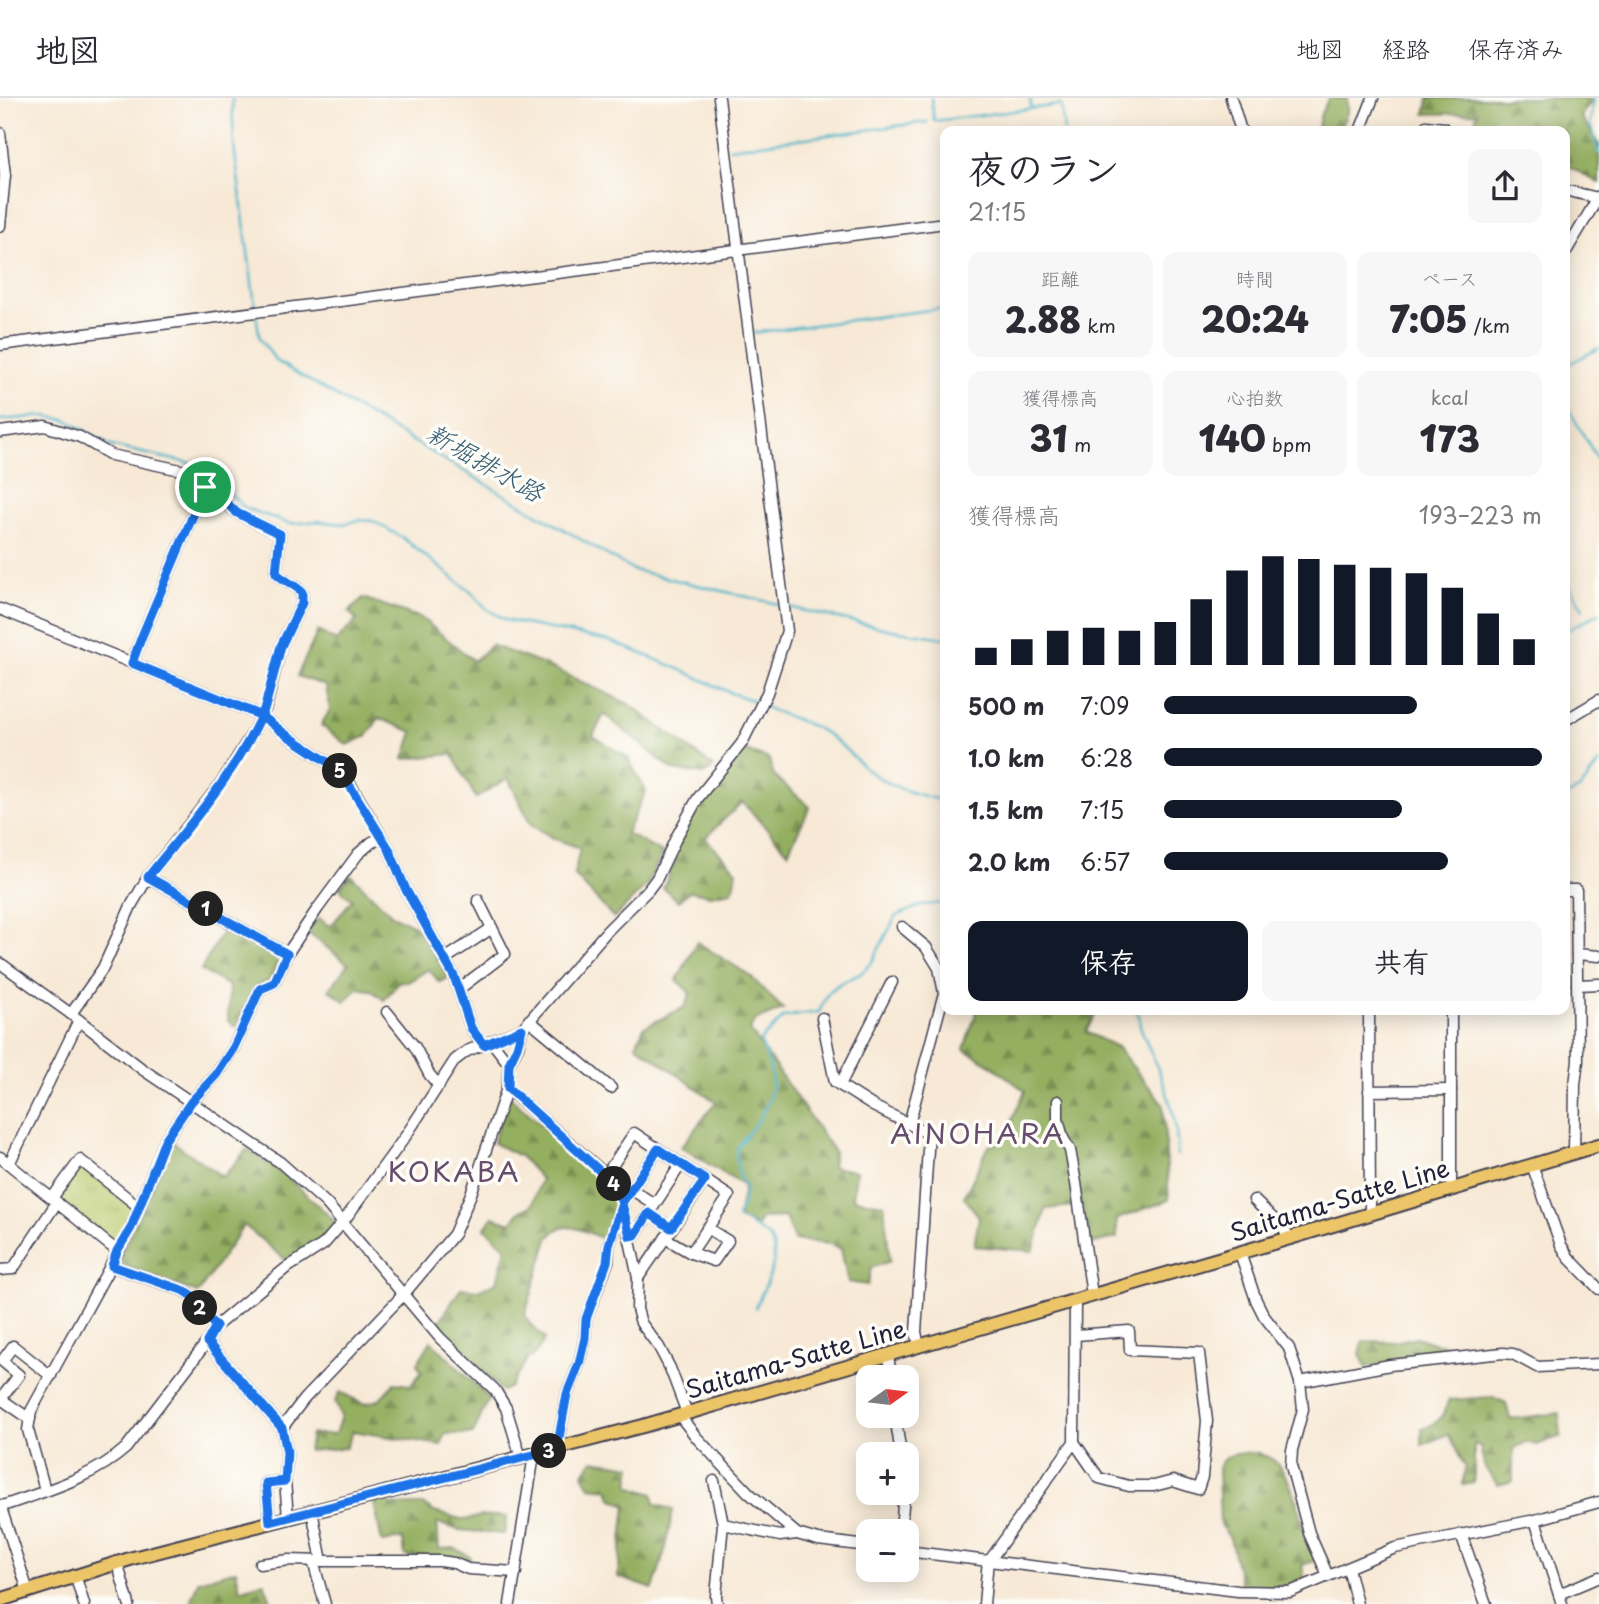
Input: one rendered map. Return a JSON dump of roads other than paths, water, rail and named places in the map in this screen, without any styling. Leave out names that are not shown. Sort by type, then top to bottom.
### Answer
[{"type":"main road","name":"Saitama-Satte Line","points":[[0,1600],[117,1562],[528,1457],[683,1414],[1240,1253],[1599,1145]]},
{"type":"street","points":[[282,1428],[304,1399],[403,1295],[454,1234],[508,1088],[509,1064],[522,1029],[657,878],[698,798],[743,743],[767,692],[787,631],[719,98]]},
{"type":"street","points":[[1230,98],[1239,126]]},
{"type":"street","points":[[1362,126],[1373,98]]},
{"type":"street","points":[[0,133],[5,175],[0,226]]},
{"type":"street","points":[[1570,191],[1598,197],[1570,245]]},
{"type":"street","points":[[0,345],[940,224]]},
{"type":"street","points":[[0,432],[36,426],[60,430],[111,455],[190,472],[237,513],[280,534],[276,573],[302,592],[302,603],[281,646],[262,716],[222,782],[148,877],[131,906],[103,968],[75,1017],[9,1164]]},
{"type":"street","points":[[132,663],[205,487]]},
{"type":"street","points":[[0,609],[262,716],[340,770],[389,849],[406,890],[445,959],[459,989],[471,1028],[509,1064]]},
{"type":"street","points":[[1570,717],[1599,700]]},
{"type":"street","points":[[45,1490],[28,1430],[32,1411],[131,1228],[165,1140],[191,1102],[216,1075],[234,1047],[260,989],[274,983],[287,954],[318,908],[358,853],[382,838]]},
{"type":"street","points":[[148,877],[287,954]]},
{"type":"street","points":[[1570,890],[1576,890],[1577,954],[1578,1061],[1574,1153]]},
{"type":"street","points":[[459,989],[505,954],[478,900]]},
{"type":"street","points":[[902,927],[926,947],[940,973]]},
{"type":"street","points":[[445,959],[492,928]]},
{"type":"street","points":[[1577,954],[1599,956]]},
{"type":"street","points":[[0,963],[142,1069],[281,1163],[326,1203],[440,1338],[495,1390],[528,1457],[510,1604]]},
{"type":"street","points":[[840,1085],[892,982]]},
{"type":"street","points":[[1577,985],[1599,984]]},
{"type":"street","points":[[909,1124],[940,1008]]},
{"type":"street","points":[[387,1012],[415,1047],[429,1074],[439,1086]]},
{"type":"street","points":[[1369,1015],[1370,1214]]},
{"type":"street","points":[[1451,1015],[1451,1190]]},
{"type":"street","points":[[822,1018],[835,1082],[929,1134],[916,1332],[919,1346]]},
{"type":"street","points":[[529,1020],[611,1088]]},
{"type":"street","points":[[28,1591],[0,1506],[99,1468],[120,1453],[207,1342],[216,1326],[285,1269],[324,1244],[343,1222],[455,1060],[467,1051],[522,1029]]},
{"type":"street","points":[[508,1088],[606,1175],[618,1190],[638,1278],[637,1309],[641,1323],[659,1347],[670,1368],[683,1414],[696,1438],[749,1493],[797,1534],[818,1541],[856,1545]]},
{"type":"street","points":[[1369,1091],[1451,1090]]},
{"type":"street","points":[[1058,1101],[1060,1130],[1070,1150],[1076,1183],[1091,1296]]},
{"type":"street","points":[[624,1125],[729,1196],[691,1253]]},
{"type":"street","points":[[606,1175],[634,1133]]},
{"type":"street","points":[[557,1449],[567,1394],[579,1364],[585,1338],[586,1319],[607,1262],[609,1245],[622,1203],[658,1149]]},
{"type":"street","points":[[0,1157],[117,1251]]},
{"type":"street","points":[[0,1270],[13,1269],[80,1160],[139,1207]]},
{"type":"street","points":[[630,1236],[635,1235],[681,1164]]},
{"type":"street","points":[[1532,1165],[1561,1245],[1569,1258],[1599,1289]]},
{"type":"street","points":[[638,1278],[705,1180]]},
{"type":"street","points":[[631,1189],[671,1228]]},
{"type":"street","points":[[1254,1200],[1290,1238]]},
{"type":"street","points":[[665,1238],[691,1253],[714,1261],[728,1241],[708,1228]]},
{"type":"street","points":[[1240,1253],[1256,1300],[1289,1348],[1300,1382],[1303,1409],[1292,1450],[1292,1466],[1309,1533],[1328,1576]]},
{"type":"street","points":[[112,1266],[185,1291],[194,1297],[202,1313],[216,1326]]},
{"type":"street","points":[[984,1604],[989,1560],[1074,1442],[1075,1300]]},
{"type":"street","points":[[1074,1442],[1099,1478],[1129,1486],[1154,1486],[1173,1481],[1198,1489],[1202,1477],[1207,1421],[1199,1353],[1130,1350],[1129,1331],[1076,1335]]},
{"type":"street","points":[[207,1342],[282,1428],[287,1452],[285,1481],[288,1517]]},
{"type":"street","points":[[30,1419],[1,1399],[19,1375],[2,1361],[13,1346],[51,1376]]},
{"type":"street","points":[[1300,1382],[1390,1365],[1503,1353],[1513,1354],[1537,1367],[1599,1364]]},
{"type":"street","points":[[888,1355],[889,1365]]},
{"type":"street","points":[[270,1522],[266,1483],[285,1481]]},
{"type":"street","points":[[715,1481],[723,1524],[716,1596],[718,1604]]},
{"type":"street","points":[[1277,1604],[1290,1592],[1395,1548],[1535,1520],[1599,1502]]},
{"type":"street","points":[[312,1511],[325,1604]]},
{"type":"street","points":[[1535,1520],[1560,1599],[1599,1577]]},
{"type":"street","points":[[723,1524],[780,1536],[797,1534]]},
{"type":"street","points":[[1461,1534],[1486,1604]]},
{"type":"street","points":[[919,1552],[1238,1591],[1290,1592]]},
{"type":"street","points":[[260,1564],[276,1561],[440,1561],[468,1569],[516,1572]]},
{"type":"street","points":[[117,1562],[129,1604]]},
{"type":"street","points":[[1348,1568],[1357,1604]]},
{"type":"street","points":[[75,1575],[84,1604]]},
{"type":"waterway","name":"新堀排水路","points":[[232,98],[234,146],[257,321],[260,338],[276,361],[633,570],[782,605]]},
{"type":"waterway","points":[[931,98],[934,121],[1061,105],[1063,126]]},
{"type":"waterway","points":[[1030,98],[1031,108]]},
{"type":"waterway","points":[[1593,98],[1590,124],[1599,153]]},
{"type":"waterway","points":[[729,148],[927,122]]},
{"type":"waterway","points":[[752,333],[940,309]]},
{"type":"waterway","points":[[1570,364],[1599,348]]},
{"type":"waterway","points":[[1570,411],[1599,462]]},
{"type":"waterway","points":[[0,420],[44,416],[67,420],[111,446],[193,464],[208,472],[245,508],[290,524],[373,521],[403,538],[472,593],[487,609],[505,620],[610,641],[758,702]]},
{"type":"waterway","points":[[1570,587],[1583,609]]},
{"type":"waterway","name":"新堀排水路","points":[[788,607],[892,630],[940,637]]},
{"type":"waterway","name":"新堀排水路","points":[[1570,629],[1599,613]]},
{"type":"waterway","points":[[763,706],[820,730],[883,780],[913,793],[940,800]]},
{"type":"waterway","points":[[1570,712],[1577,708]]},
{"type":"waterway","points":[[1570,794],[1580,789],[1599,763]]},
{"type":"waterway","points":[[755,1308],[771,1272],[774,1253],[768,1236],[737,1217],[746,1185],[741,1182],[737,1149],[761,1116],[770,1095],[772,1075],[760,1041],[784,1017],[819,1012],[828,993],[839,984],[860,974],[871,964],[896,916],[922,905],[940,903]]},
{"type":"waterway","points":[[1139,1015],[1140,1026],[1171,1105],[1177,1155]]},
{"type":"district","name":"AINOHARA","points":[[978,1134]]},
{"type":"district","name":"KOKABA","points":[[454,1172]]}]
